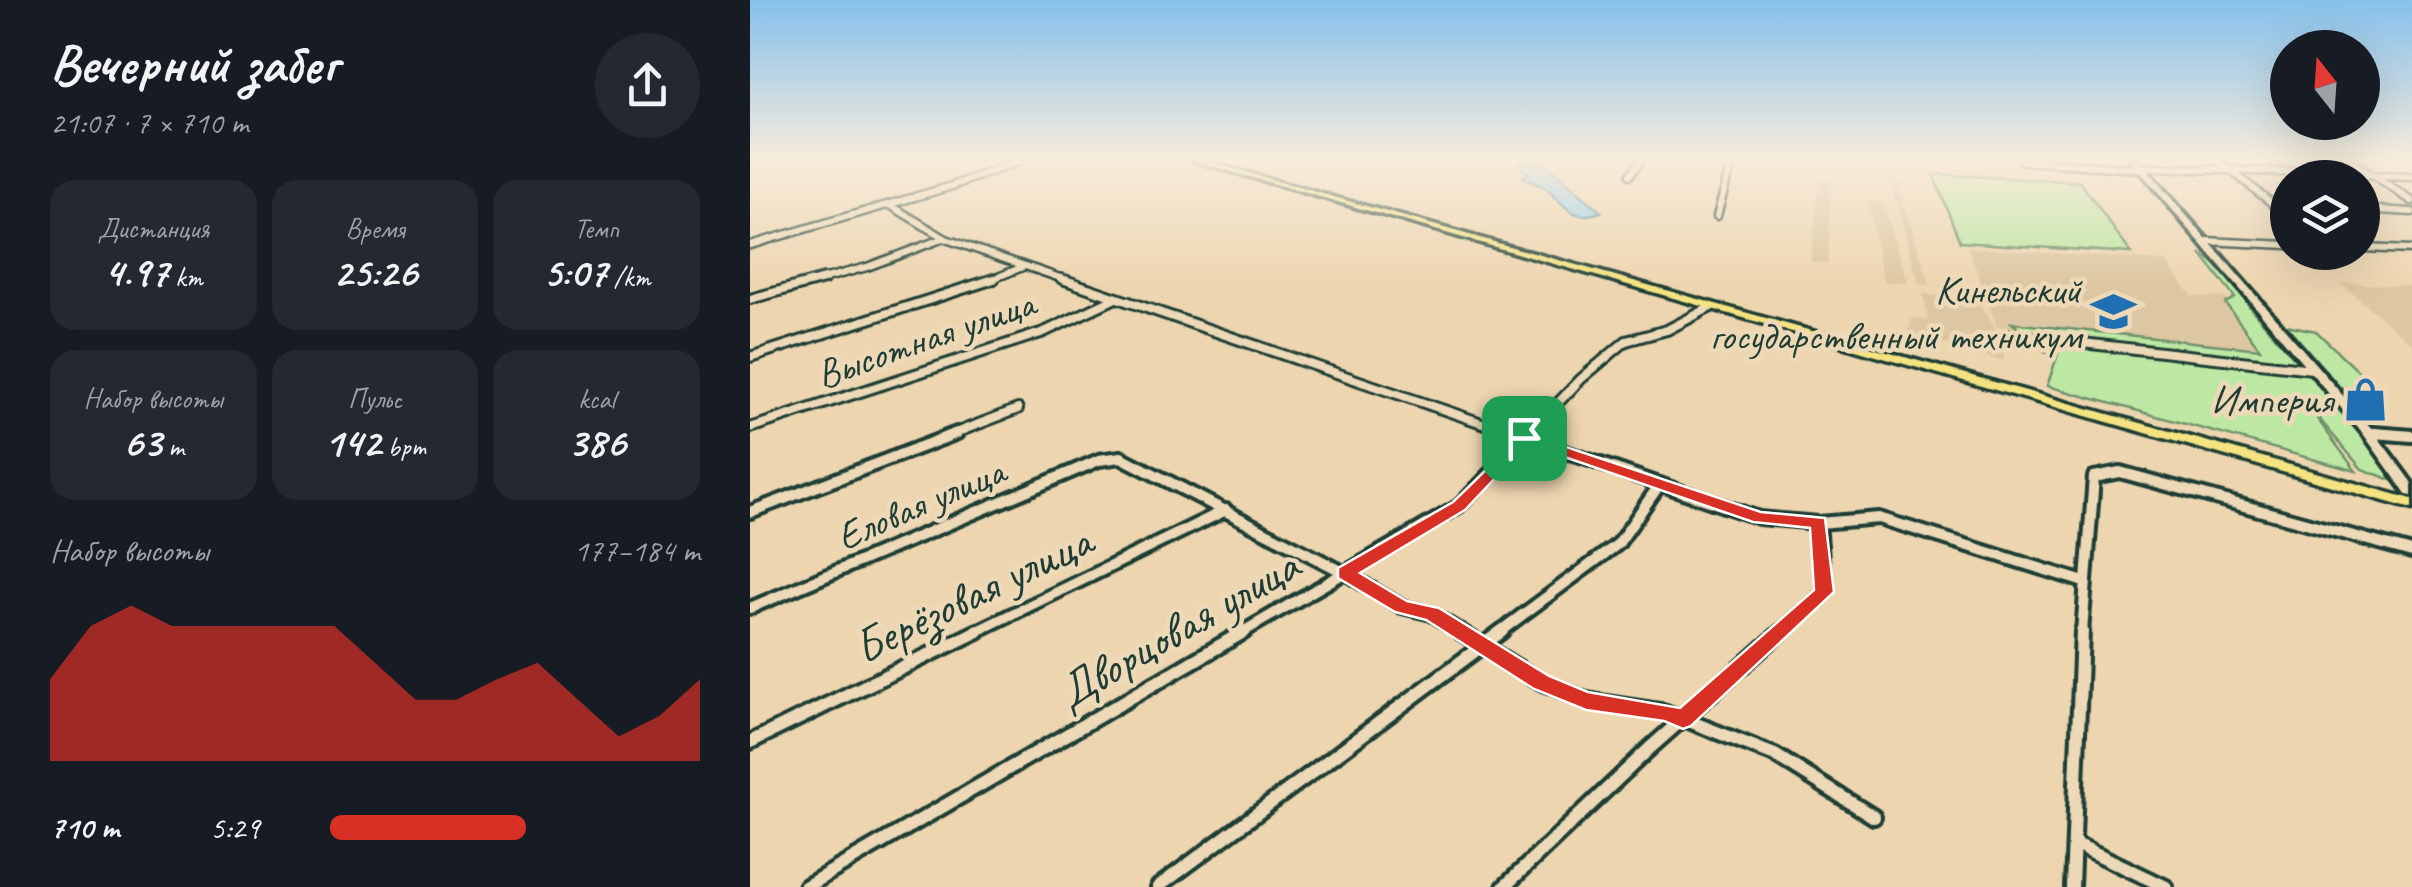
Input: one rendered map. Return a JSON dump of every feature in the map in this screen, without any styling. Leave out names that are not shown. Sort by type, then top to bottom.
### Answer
[{"type":"main road","points":[[1346,202],[2412,504]]},
{"type":"main road","points":[[2171,202],[2368,432],[2412,492]]},
{"type":"street","points":[[750,245],[898,202]]},
{"type":"street","points":[[1717,216],[1721,202]]},
{"type":"street","points":[[890,205],[944,238],[1759,518],[1819,523],[1879,518],[2084,582]]},
{"type":"street","points":[[2380,211],[2412,212]]},
{"type":"street","points":[[750,299],[867,268],[944,238]]},
{"type":"street","points":[[2206,242],[2270,244]]},
{"type":"street","points":[[2380,249],[2412,250]]},
{"type":"street","points":[[750,358],[962,292],[1024,266]]},
{"type":"street","name":"Высотная улица","points":[[750,428],[1044,332],[1116,298]]},
{"type":"street","name":"Дворцовая улица","points":[[805,887],[1459,506],[1581,379],[1626,341],[1667,330],[1711,307]]},
{"type":"street","points":[[2012,335],[2312,368]]},
{"type":"street","points":[[750,512],[1018,409]]},
{"type":"street","points":[[2368,432],[2412,436]]},
{"type":"street","name":"Еловая улица","points":[[750,608],[1099,460],[1114,457],[1132,462],[1226,510]]},
{"type":"street","points":[[2072,887],[2084,582],[2094,477],[2120,472],[2412,552]]},
{"type":"street","points":[[1158,887],[1618,544],[1660,484]]},
{"type":"street","points":[[1226,510],[1402,607],[1432,614],[1542,682],[1586,700],[1666,712],[1775,756],[1874,818]]},
{"type":"street","name":"Берёзовая улица","points":[[750,742],[1226,510]]},
{"type":"street","points":[[1504,887],[1824,592],[1819,523]]},
{"type":"street","points":[[2074,843],[2166,887]]},
{"type":"shaded area","points":[[1817,202],[1830,202],[1828,264],[1811,262]]},
{"type":"shaded area","points":[[1868,202],[1883,202],[1908,283],[1884,281]]},
{"type":"shaded area","points":[[1896,202],[1904,202],[1930,285],[1919,284]]},
{"type":"shaded area","name":"Кинельский государственный техникум","points":[[1968,247],[2165,261],[2192,296],[2224,298],[2264,348],[1997,327]]},
{"type":"shaded area","points":[[2340,283],[2412,286],[2412,344]]},
{"type":"shaded area","points":[[1923,294],[1978,302],[1999,332],[2005,361],[1907,333],[1912,319],[1928,320]]},
{"type":"green space","points":[[1944,202],[2095,202],[2131,253],[1960,242]]},
{"type":"green space","points":[[2201,254],[2229,278],[2251,309],[2408,486],[2362,469],[2303,400],[2356,471],[2047,386],[2058,354],[2046,352],[2012,323],[2260,349],[2225,303],[2235,298]]},
{"type":"green space","points":[[2286,325],[2316,331],[2377,389],[2340,387]]},
{"type":"water","points":[[1561,202],[1590,202],[1601,212],[1583,215]]},
{"type":"place","name":"Кинельский государственный техникум","points":[[2114,312]]},
{"type":"place","name":"Империя","points":[[2366,399]]},
{"type":"route","points":[[1524,438],[1759,518],[1819,523],[1824,592],[1683,719],[1666,712],[1586,700],[1542,682],[1432,614],[1402,607],[1345,573],[1459,506],[1524,438]]}]
